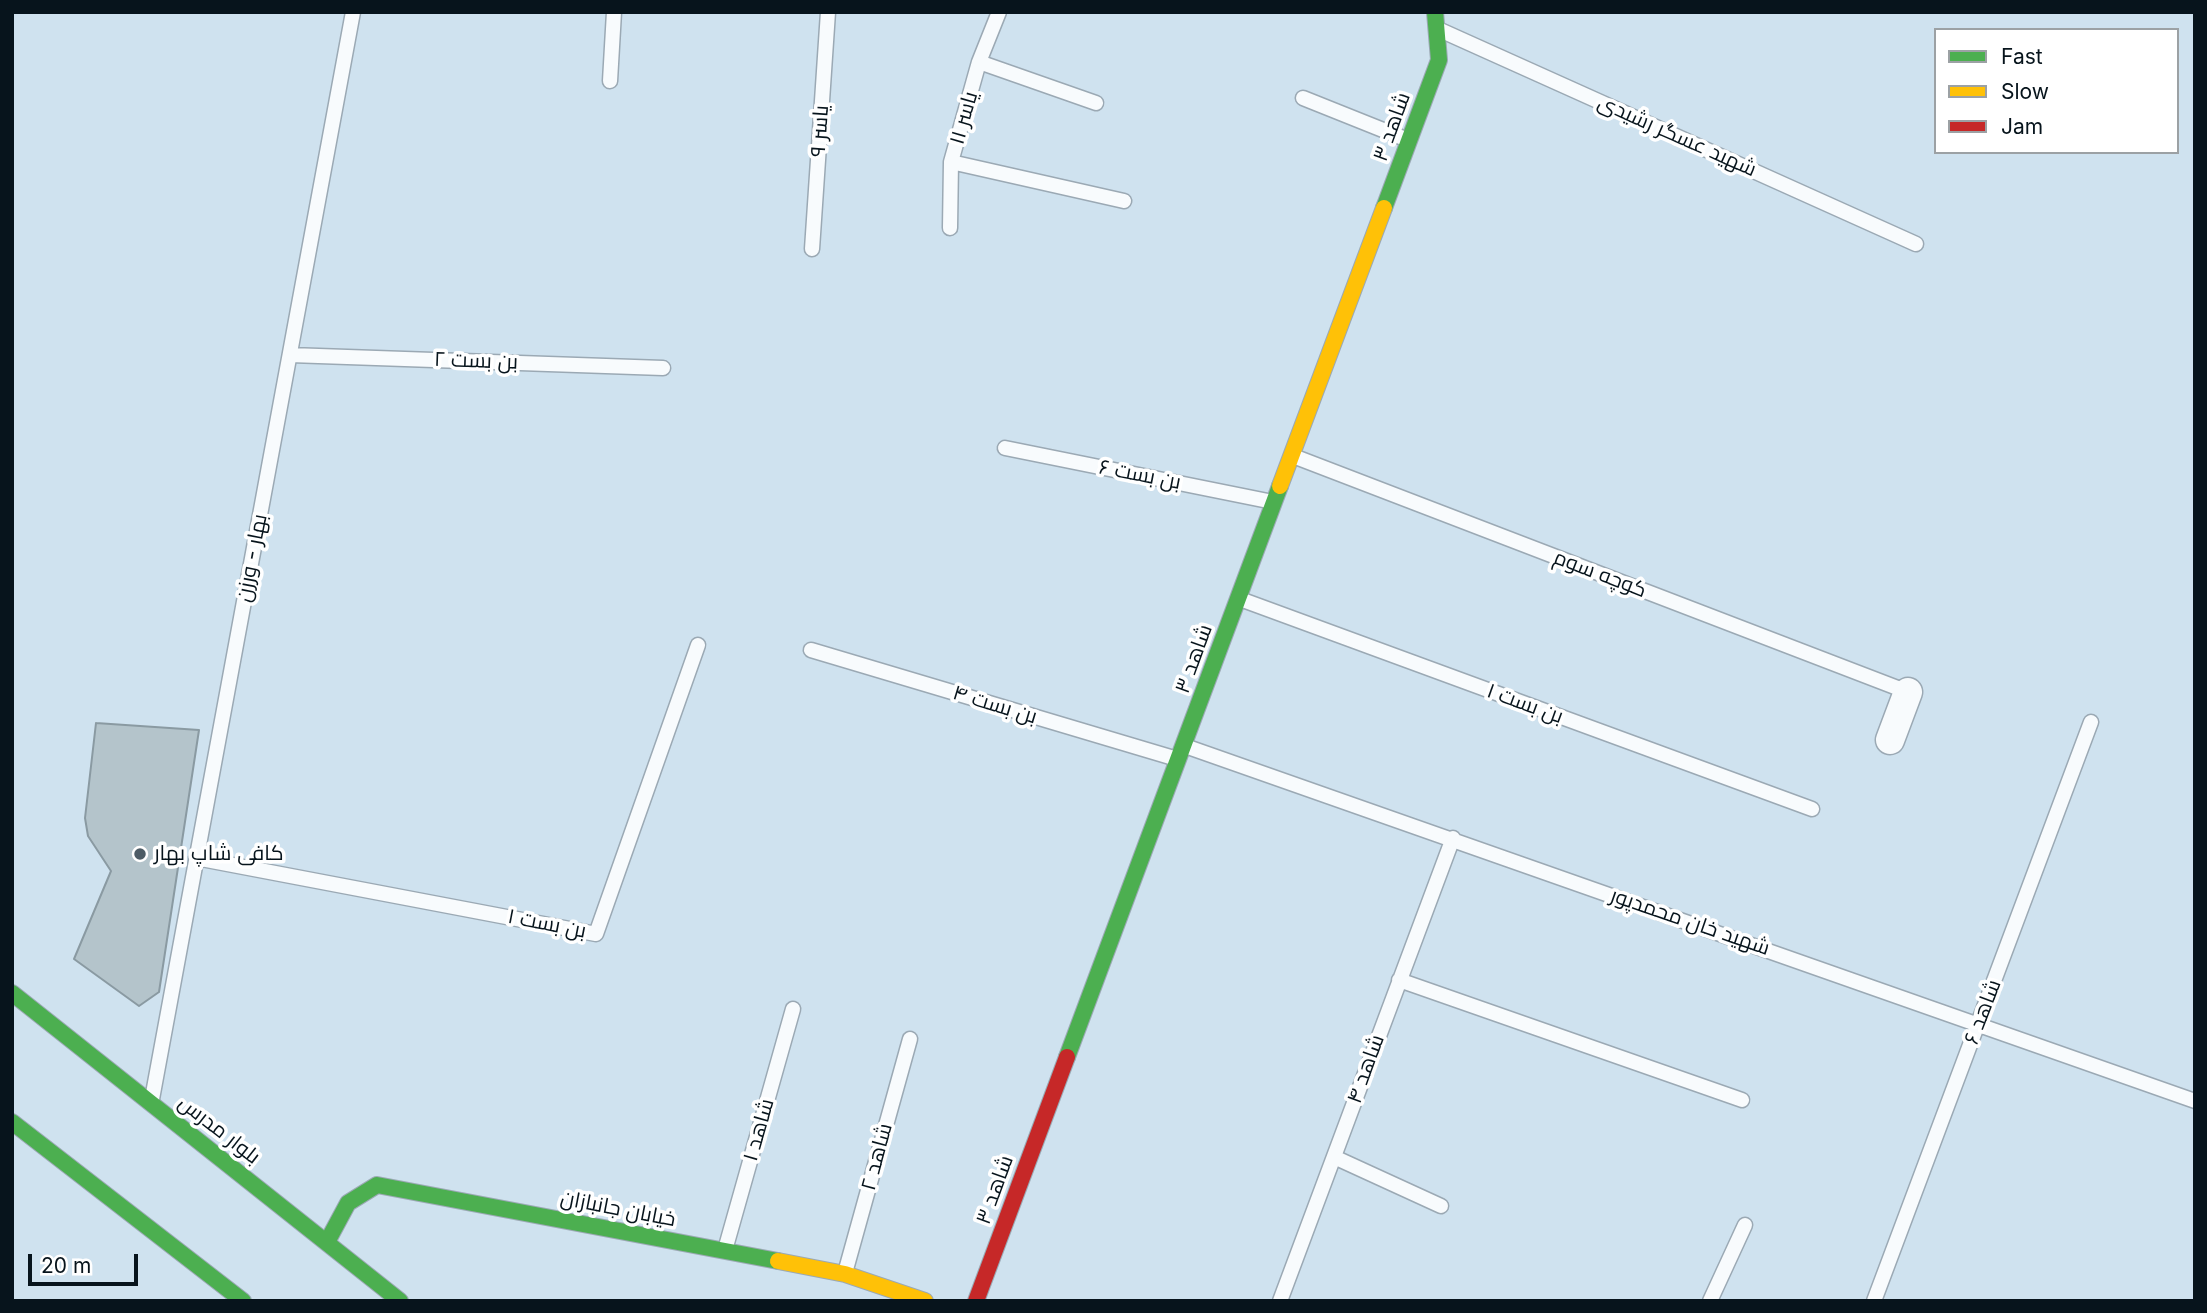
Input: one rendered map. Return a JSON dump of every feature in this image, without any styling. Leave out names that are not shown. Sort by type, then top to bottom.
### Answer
[{"type":"street","name":"شاهد ۳","points":[[976,1301],[1439,60],[1438,29],[1434,12]]},
{"type":"street","points":[[1890,740],[1908,692]]},
{"type":"street","name":"بلوار مدرس","points":[[12,993],[400,1301]]},
{"type":"street","points":[[12,1122],[243,1301]]},
{"type":"street","name":"خیابان جانبازان","points":[[327,1242],[348,1203],[377,1185],[845,1274],[925,1301]]},
{"type":"lane","name":"بهار - ورزن","points":[[151,1104],[353,12]]},
{"type":"lane","points":[[610,81],[614,12]]},
{"type":"lane","name":"یاسر ۹","points":[[812,249],[828,12]]},
{"type":"lane","name":"یاسر ۱۱","points":[[950,228],[951,162],[979,62],[999,12]]},
{"type":"lane","name":"شهید عسگر رشیدی","points":[[1438,29],[1916,244]]},
{"type":"lane","points":[[979,62],[1096,103]]},
{"type":"lane","points":[[1303,98],[1409,140]]},
{"type":"lane","points":[[951,162],[1124,201]]},
{"type":"lane","name":"بن بست ۲","points":[[290,355],[663,368]]},
{"type":"lane","name":"بن بست ۶","points":[[1005,448],[1275,502]]},
{"type":"lane","name":"کوچه سوم","points":[[1292,456],[1908,692]]},
{"type":"lane","name":"بن بست ۱","points":[[1238,599],[1812,809]]},
{"type":"lane","name":"بن بست ۱","points":[[196,858],[596,934],[698,645]]},
{"type":"lane","name":"بن بست ۴","points":[[811,650],[1181,753]]},
{"type":"lane","name":"شاهد ۶","points":[[1874,1301],[2091,722]]},
{"type":"lane","name":"شهید خان محمدپور","points":[[1181,753],[1452,838],[2195,1101]]},
{"type":"lane","name":"شاهد ۴","points":[[1280,1301],[1452,838]]},
{"type":"lane","points":[[1399,980],[1742,1100]]},
{"type":"lane","name":"شاهد ۱","points":[[724,1251],[793,1009]]},
{"type":"lane","name":"شاهد ۲","points":[[845,1274],[909,1039]]},
{"type":"lane","points":[[1334,1157],[1441,1206]]},
{"type":"lane","points":[[1710,1301],[1745,1224]]},
{"type":"building","name":"کافی شاپ بهار","points":[[96,723],[199,730],[159,992],[139,1006],[74,959],[111,871],[88,836],[85,818]]},
{"type":"traffic: fast","points":[[1384,208],[1439,60],[1435,12]]},
{"type":"traffic: fast","points":[[1067,1057],[1280,486]]},
{"type":"traffic: fast","points":[[12,993],[400,1301]]},
{"type":"traffic: fast","points":[[12,1122],[243,1301]]},
{"type":"traffic: fast","points":[[327,1242],[348,1203],[377,1185],[778,1261]]},
{"type":"traffic: slow","points":[[1280,486],[1384,208]]},
{"type":"traffic: slow","points":[[778,1261],[845,1274],[925,1301]]},
{"type":"traffic: jam","points":[[976,1301],[1067,1057]]},
{"type":"place","name":"کافی شاپ بهار","points":[[140,854]]}]
